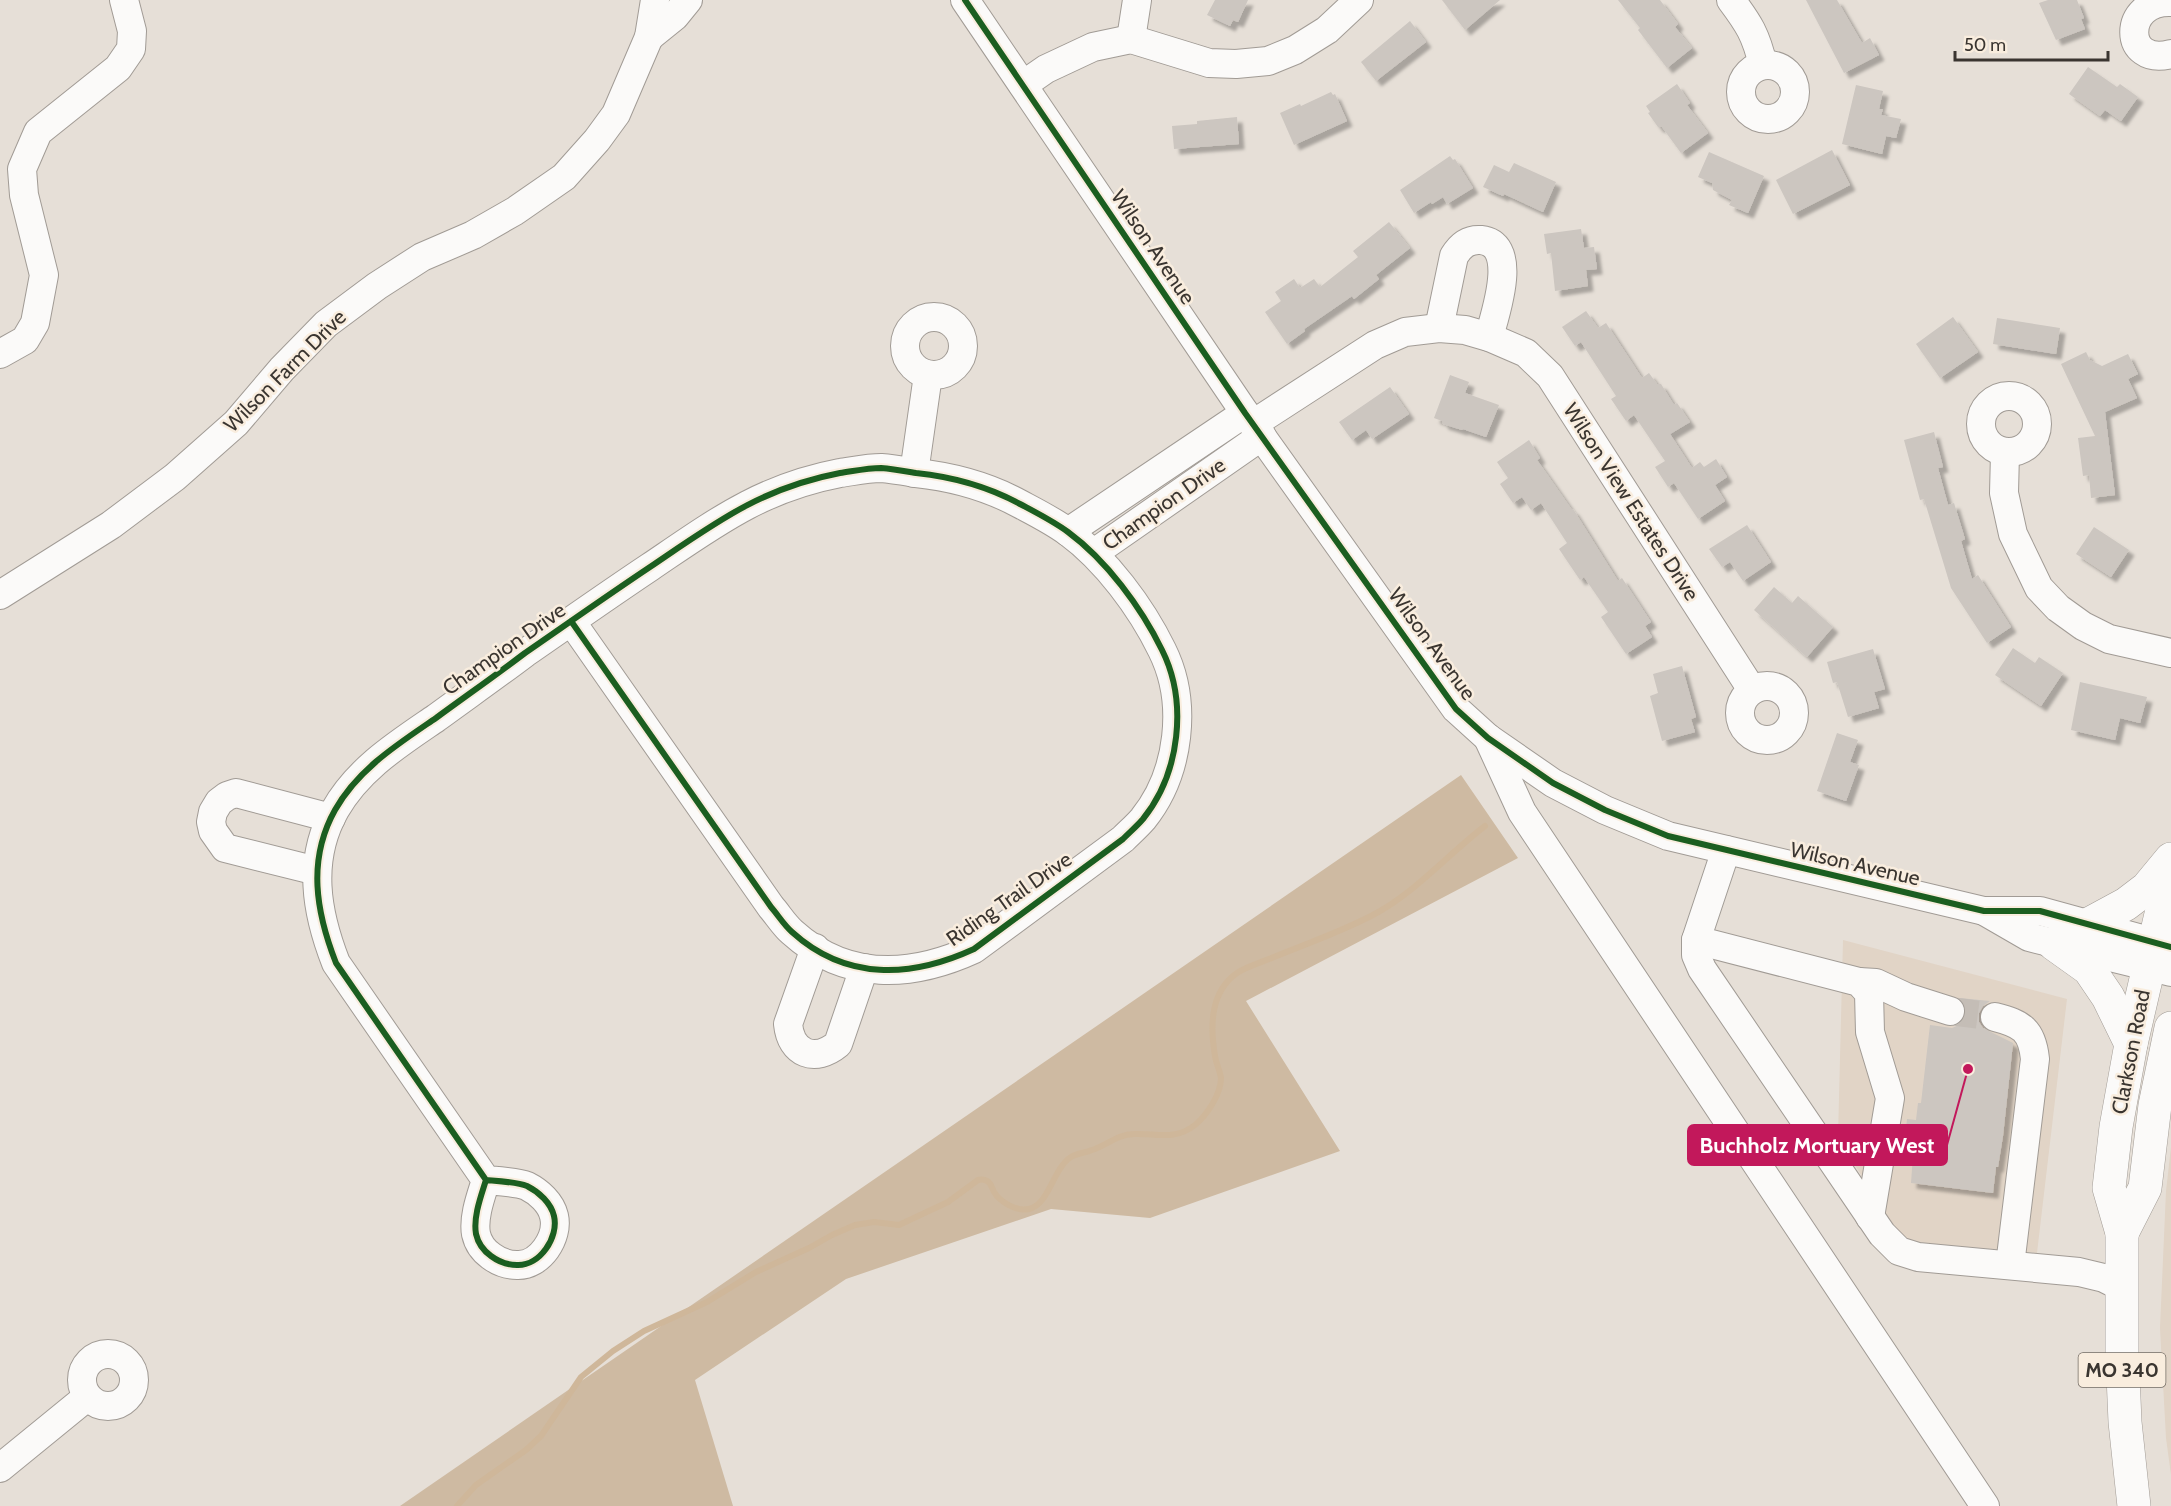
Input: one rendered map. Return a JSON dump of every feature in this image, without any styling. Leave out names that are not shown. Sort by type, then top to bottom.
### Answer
[{"type":"main road","points":[[2089,924],[2126,904],[2147,888],[2171,859]]},
{"type":"main road","name":"Clarkson Road","points":[[2134,1506],[2125,1422],[2122,1352],[2122,1233],[2109,1188],[2116,1127],[2131,1044],[2161,957],[2171,871]]},
{"type":"main road","points":[[2054,944],[2090,969],[2108,997],[2131,1044]]},
{"type":"main road","name":"Clarkson Road","points":[[2122,1233],[2145,1188],[2156,1105],[2170,1042]]},
{"type":"street","points":[[0,354],[25,340],[35,323],[44,275],[24,195],[22,169],[38,132],[118,68],[131,49],[132,31],[124,0]]},
{"type":"street","name":"Wilson Farm Drive","points":[[0,595],[111,525],[176,477],[236,423],[282,369],[326,324],[377,286],[422,257],[473,235],[515,211],[564,177],[597,140],[616,114],[650,37],[655,0]]},
{"type":"street","name":"Wilson Farm Drive","points":[[650,37],[675,16],[688,0]]},
{"type":"street","name":"Wilson Avenue","points":[[965,0],[1253,424],[1456,709],[1488,738],[1553,783],[1605,810],[1668,836],[1984,911],[2040,910],[2089,924],[2161,957]]},
{"type":"street","points":[[1131,39],[1137,0]]},
{"type":"street","points":[[1023,85],[1046,69],[1093,47],[1131,39],[1209,63],[1236,64],[1268,61],[1294,50],[1326,30],[1359,0]]},
{"type":"street","points":[[1731,0],[1752,29],[1763,66]]},
{"type":"street","points":[[2152,3],[2134,20],[2134,37],[2138,45],[2152,55],[2171,54]]},
{"type":"street","points":[[1439,328],[1454,256],[1466,243],[1484,240],[1496,248],[1502,259],[1503,273],[1489,337]]},
{"type":"street","name":"Wilson View Estates Drive","points":[[1253,424],[1375,345],[1405,332],[1439,328],[1466,330],[1526,353],[1550,376],[1752,690]]},
{"type":"street","points":[[914,472],[928,375]]},
{"type":"street","name":"Champion Drive","points":[[1068,532],[1253,424]]},
{"type":"street","name":"Champion Drive","points":[[486,1180],[336,963],[327,939],[316,893],[317,872],[324,839],[331,818],[342,798],[375,761],[571,621],[724,516],[787,486],[820,477],[881,468],[945,476],[972,482],[1003,494],[1068,532],[1094,553],[1253,424]]},
{"type":"street","points":[[2005,453],[2004,493],[2013,534],[2039,588],[2058,608],[2109,639],[2171,653]]},
{"type":"street","name":"Riding Trail Drive","points":[[571,621],[771,907],[791,932],[849,966],[894,971],[949,961],[974,949],[1123,839],[1143,819],[1160,791],[1172,760],[1178,728],[1176,693],[1169,664],[1137,606],[1094,553]]},
{"type":"street","points":[[1488,738],[1522,812],[1985,1506]]},
{"type":"street","points":[[317,872],[225,848],[213,831],[211,822],[213,812],[219,802],[236,793],[331,818]]},
{"type":"street","points":[[1726,850],[1696,940],[1696,955],[1702,969],[1882,1234],[1899,1251],[1918,1257],[2079,1272],[2104,1278],[2122,1287]]},
{"type":"street","name":"Wilson Avenue","points":[[1984,911],[2028,938],[2054,944],[2161,957]]},
{"type":"street","points":[[1696,940],[1859,982],[1876,983],[1950,1011]]},
{"type":"street","points":[[815,948],[788,1024],[793,1042],[811,1054],[821,1054],[838,1044],[864,968]]},
{"type":"street","points":[[1859,982],[1869,993],[1870,1032],[1890,1098],[1870,1217]]},
{"type":"street","points":[[1995,1017],[2015,1022],[2025,1030],[2033,1042],[2035,1059],[2010,1265]]},
{"type":"street","points":[[0,1468],[87,1397]]},
{"type":"shaded area","points":[[1461,775],[1518,858],[1246,1001],[1340,1151],[1150,1218],[1051,1209],[846,1279],[695,1380],[733,1506],[400,1506]]},
{"type":"shaded area","points":[[1843,940],[2067,999],[2037,1253],[1901,1241],[1838,1137]]},
{"type":"shaded area","points":[[2171,1147],[2171,1475],[2166,1438],[2160,1328],[2166,1191]]},
{"type":"building","points":[[1215,0],[1248,0],[1238,22],[1233,20],[1230,26],[1207,15]]},
{"type":"building","points":[[1442,0],[1500,0],[1465,30]]},
{"type":"building","points":[[1618,0],[1660,0],[1678,24],[1675,27],[1692,48],[1667,68]]},
{"type":"building","points":[[1806,0],[1837,0],[1862,43],[1870,38],[1879,55],[1844,73]]},
{"type":"building","points":[[2048,0],[2077,0],[2084,18],[2081,19],[2085,29],[2056,40],[2039,3]]},
{"type":"building","points":[[1410,21],[1426,42],[1376,81],[1361,62]]},
{"type":"building","points":[[2088,67],[2117,87],[2120,84],[2138,97],[2121,121],[2105,110],[2100,116],[2069,94]]},
{"type":"building","points":[[1677,84],[1690,103],[1687,105],[1708,133],[1681,153],[1662,127],[1658,127],[1646,106]]},
{"type":"building","points":[[1856,85],[1883,91],[1879,109],[1883,109],[1881,115],[1901,119],[1896,138],[1886,136],[1882,154],[1842,144]]},
{"type":"building","points":[[1331,92],[1335,94],[1347,121],[1294,145],[1280,113]]},
{"type":"building","points":[[1237,117],[1239,144],[1174,149],[1172,126]]},
{"type":"building","points":[[1832,150],[1850,185],[1793,214],[1776,180]]},
{"type":"building","points":[[1709,152],[1764,176],[1748,213],[1729,205],[1732,200],[1713,190],[1712,183],[1698,177]]},
{"type":"building","points":[[1450,156],[1453,160],[1455,159],[1473,188],[1447,204],[1443,197],[1414,213],[1400,190]]},
{"type":"building","points":[[1514,163],[1556,182],[1543,212],[1483,187],[1494,165],[1509,172]]},
{"type":"building","points":[[1389,222],[1410,248],[1376,275],[1379,279],[1354,299],[1352,296],[1304,329],[1305,331],[1287,344],[1265,312],[1281,301],[1275,292],[1294,279],[1300,288],[1314,279],[1320,287],[1358,257],[1353,251]]},
{"type":"building","points":[[1581,229],[1584,248],[1594,247],[1597,269],[1586,270],[1588,286],[1555,291],[1551,253],[1547,254],[1544,234]]},
{"type":"building","points":[[1586,311],[1598,328],[1606,323],[1642,378],[1649,373],[1657,384],[1661,384],[1674,405],[1677,403],[1690,422],[1670,434],[1692,468],[1700,462],[1704,467],[1716,459],[1727,477],[1715,485],[1725,501],[1698,519],[1674,483],[1668,487],[1655,467],[1665,461],[1634,415],[1626,421],[1611,399],[1616,396],[1581,342],[1575,346],[1562,327]]},
{"type":"building","points":[[1953,317],[1978,352],[1940,378],[1916,344]]},
{"type":"building","points":[[1997,318],[2060,328],[2056,354],[1993,344]]},
{"type":"building","points":[[2086,352],[2090,360],[2102,366],[2128,354],[2138,374],[2128,379],[2137,398],[2105,412],[2115,495],[2091,498],[2089,475],[2083,476],[2078,438],[2095,436],[2061,364]]},
{"type":"building","points":[[1450,375],[1469,382],[1465,393],[1499,405],[1486,437],[1443,424],[1442,421],[1434,418]]},
{"type":"building","points":[[1390,387],[1409,414],[1372,439],[1366,430],[1352,440],[1339,422]]},
{"type":"building","points":[[1934,432],[1943,467],[1938,468],[1948,505],[1954,503],[1965,539],[1961,541],[1972,579],[1978,575],[2011,627],[1987,643],[1951,588],[1924,499],[1920,500],[1904,440]]},
{"type":"building","points":[[1529,440],[1540,458],[1537,460],[1573,509],[1618,581],[1622,578],[1651,622],[1645,626],[1652,637],[1626,654],[1601,617],[1608,612],[1584,577],[1580,580],[1559,549],[1567,543],[1541,503],[1531,510],[1522,497],[1513,503],[1500,484],[1508,478],[1497,462]]},
{"type":"building","points":[[1747,525],[1771,562],[1743,581],[1730,562],[1722,567],[1709,549]]},
{"type":"building","points":[[2094,527],[2129,550],[2111,577],[2076,554]]},
{"type":"building","points":[[1774,587],[1792,603],[1798,596],[1833,627],[1807,657],[1754,610]]},
{"type":"building","points":[[2013,648],[2035,663],[2039,657],[2063,673],[2041,706],[1995,675]]},
{"type":"building","points":[[1873,649],[1885,689],[1874,692],[1879,708],[1848,717],[1837,682],[1833,683],[1827,662]]},
{"type":"building","points":[[1682,666],[1696,717],[1691,719],[1695,732],[1662,741],[1650,696],[1658,693],[1653,674]]},
{"type":"building","points":[[2080,682],[2147,697],[2140,723],[2120,718],[2115,740],[2071,730]]},
{"type":"building","points":[[1837,733],[1858,740],[1850,762],[1859,765],[1846,801],[1817,791]]},
{"type":"building","points":[[1960,998],[1990,1001],[1979,1013],[1979,1022],[1983,1028],[2013,1043],[2003,1136],[1993,1193],[1911,1183],[1914,1140],[1905,1139],[1907,1119],[1916,1120],[1918,1103],[1921,1103],[1930,1025],[1952,1028],[1961,1024],[1966,1008]]},
{"type":"waterway","points":[[457,1506],[476,1485],[526,1450],[541,1436],[581,1377],[613,1351],[644,1331],[707,1302],[756,1272],[855,1225],[874,1222],[899,1225],[948,1202],[978,1180],[988,1182],[997,1196],[1005,1203],[1019,1209],[1029,1209],[1041,1201],[1060,1169],[1073,1156],[1128,1134],[1173,1135],[1188,1130],[1204,1116],[1219,1091],[1221,1078],[1215,1056],[1213,1022],[1217,1000],[1228,981],[1245,968],[1323,938],[1386,907],[1416,886],[1485,826]]},
{"type":"tunnel","points":[[1950,1011],[1995,1017]]},
{"type":"cycle path","points":[[965,0],[1245,413],[1456,709],[1488,738],[1553,783],[1605,810],[1668,836],[1984,911],[2040,911],[2171,947]]},
{"type":"cycle path","points":[[486,1180],[476,1221],[476,1234],[480,1244],[488,1254],[503,1263],[517,1265],[533,1261],[546,1249],[554,1233],[554,1216],[547,1202],[527,1186],[486,1180],[336,963],[323,925],[318,886],[318,867],[326,829],[344,795],[380,758],[556,631],[696,536],[762,498],[786,488],[840,473],[881,468],[944,477],[995,492],[1057,524],[1082,543],[1109,570],[1133,601],[1162,650],[1170,670],[1177,714],[1176,737],[1165,780],[1156,801],[1143,819],[1123,839],[974,949],[950,959],[903,969],[880,970],[857,967],[813,948],[784,923],[571,621]]},
{"type":"place","name":"Buchholz Mortuary West","points":[[1968,1069]]}]
